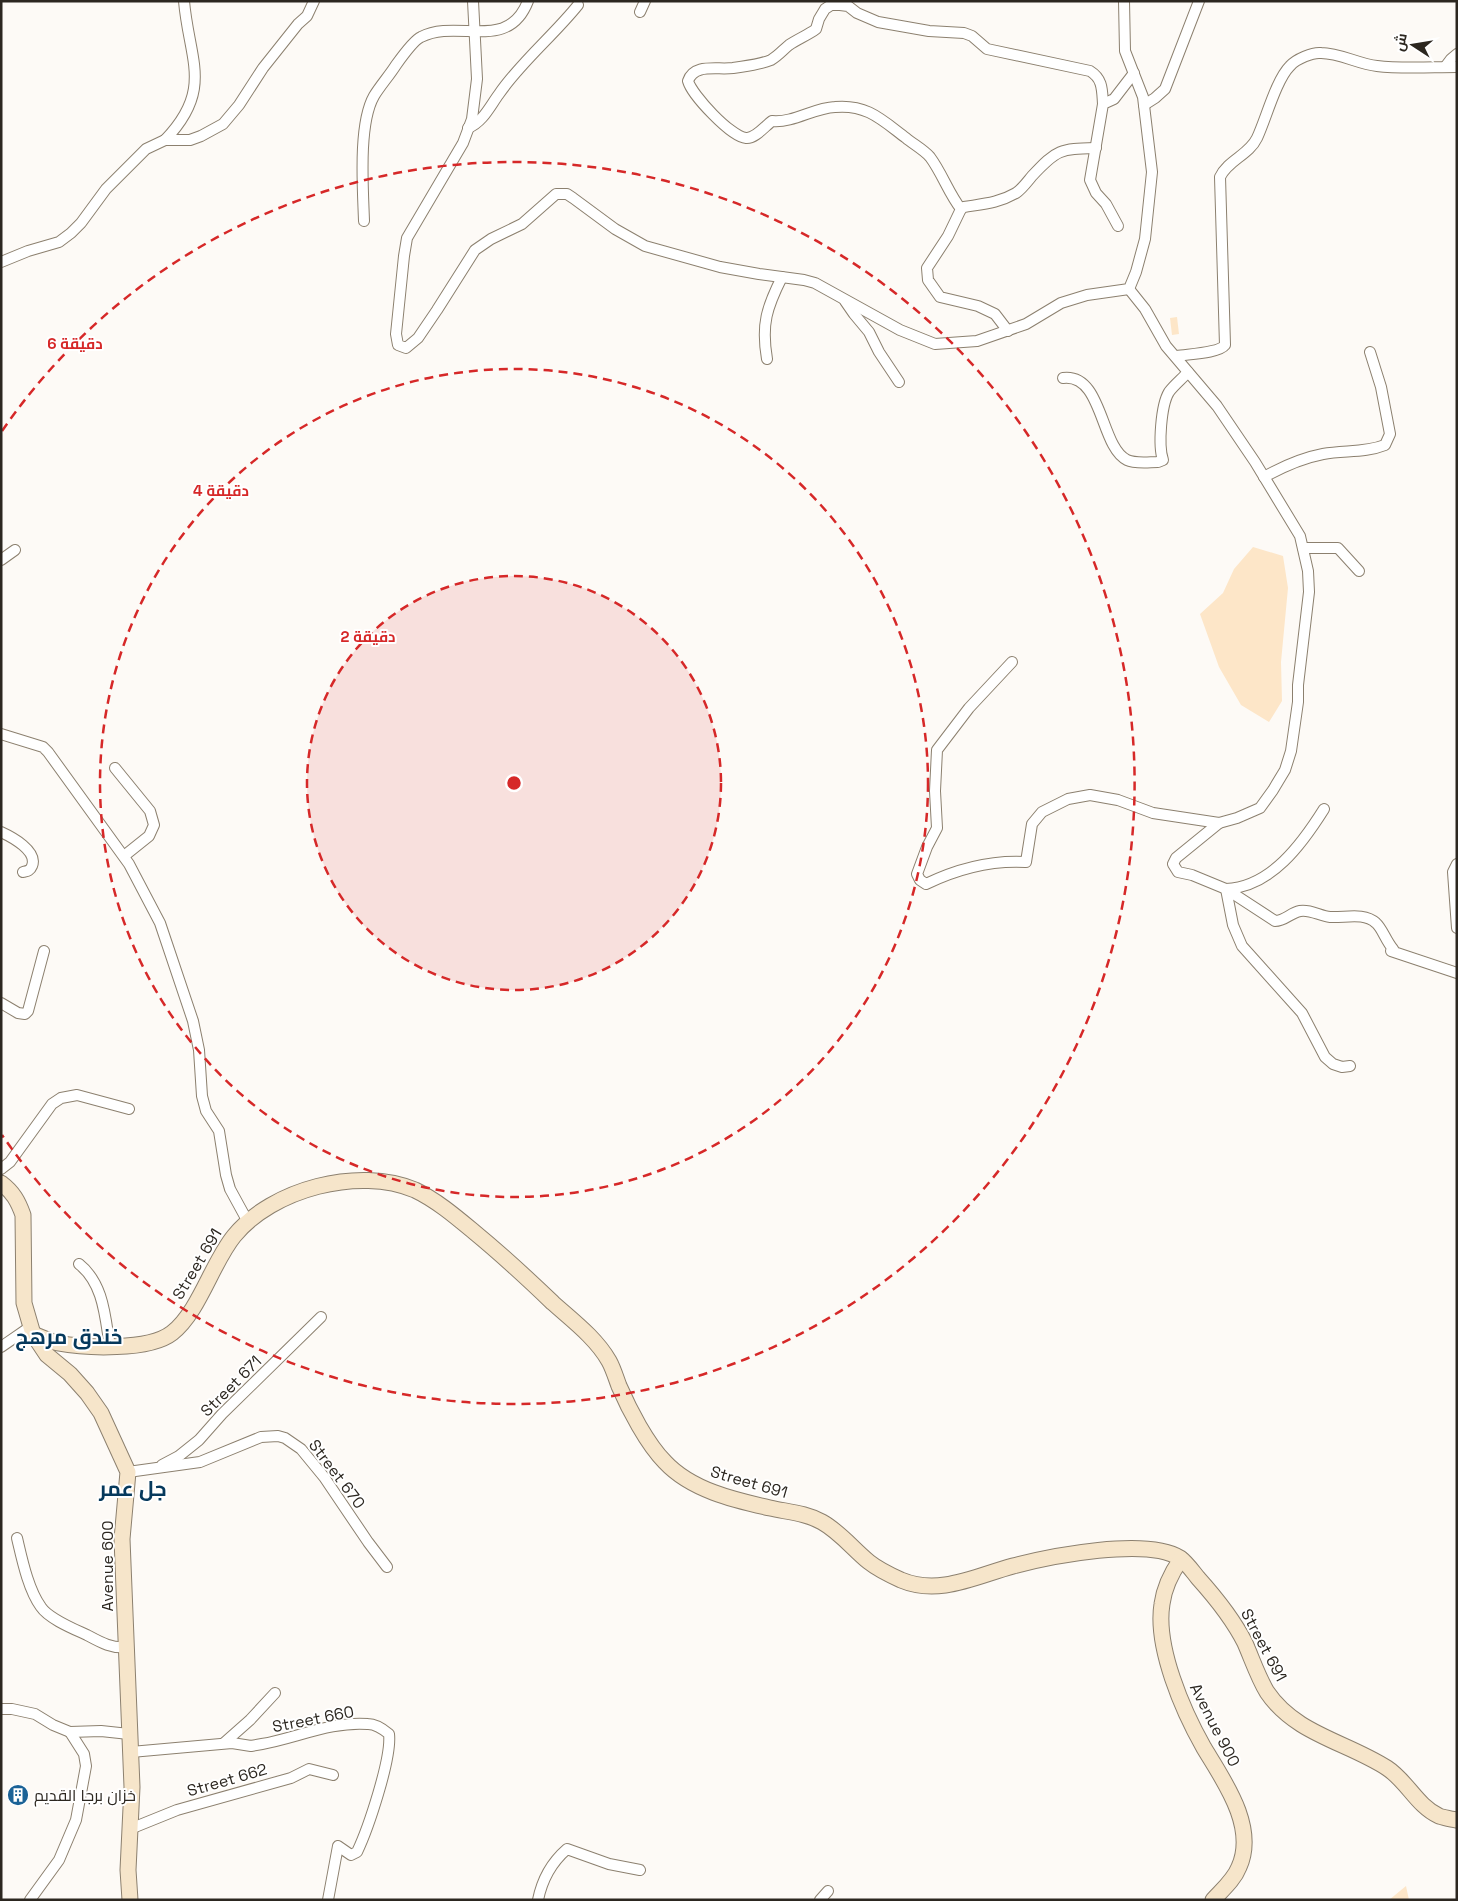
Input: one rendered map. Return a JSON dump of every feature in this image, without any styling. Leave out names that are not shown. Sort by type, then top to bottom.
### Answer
[{"type":"main road","name":"Street 691","points":[[31,1330],[54,1342],[110,1347],[148,1343],[162,1339],[172,1333],[198,1299],[234,1235],[268,1206],[291,1195],[347,1182],[374,1180],[412,1189],[437,1202],[506,1259],[585,1332],[608,1359],[639,1425],[665,1462],[689,1481],[718,1494],[752,1504],[807,1515],[835,1531],[877,1568],[910,1583],[935,1586],[952,1585],[1015,1565],[1056,1556],[1132,1547],[1160,1550],[1181,1559],[1224,1607],[1242,1638],[1266,1691],[1278,1705],[1309,1730],[1389,1769],[1427,1808],[1440,1816],[1457,1820]]},
{"type":"main road","points":[[1,1183],[10,1189],[23,1215],[24,1303],[31,1330],[47,1355],[70,1374],[87,1393],[100,1412],[128,1472]]},
{"type":"main road","name":"Avenue 600","points":[[128,1472],[122,1539],[132,1786],[128,1870],[130,1900]]},
{"type":"main road","name":"Avenue 900","points":[[1181,1559],[1171,1575],[1162,1604],[1165,1657],[1187,1714],[1222,1776],[1237,1809],[1244,1831],[1244,1850],[1240,1867],[1213,1900]]},
{"type":"street","points":[[165,140],[189,107],[196,81],[194,53],[184,1]]},
{"type":"street","points":[[1,262],[10,257],[59,242],[71,233],[81,223],[106,189],[138,155],[154,144],[165,140],[177,141],[201,136],[223,124],[239,106],[263,68],[298,24],[307,16],[314,1]]},
{"type":"street","points":[[473,1],[477,79],[476,98],[463,143],[407,238],[396,334],[398,345],[402,348],[406,348],[418,338],[475,250],[491,239],[522,224],[556,194],[567,194],[615,229],[645,246],[720,266],[804,280],[843,298],[900,330],[935,344],[977,341],[1026,324],[1061,303],[1087,295],[1129,289]]},
{"type":"street","points":[[364,221],[363,169],[366,122],[373,98],[399,62],[420,37],[438,32],[474,30],[492,32],[500,30],[523,15],[528,1]]},
{"type":"street","points":[[640,12],[645,1]]},
{"type":"street","points":[[1124,1],[1125,51],[1140,87],[1152,172],[1145,239],[1129,289]]},
{"type":"street","points":[[1144,105],[1165,89],[1199,1]]},
{"type":"street","points":[[962,209],[955,202],[929,156],[873,113],[845,107],[822,108],[804,116],[779,122],[772,121],[754,136],[740,137],[716,118],[690,86],[688,81],[690,76],[696,70],[743,67],[772,59],[816,29],[825,9],[831,5],[848,4],[857,13],[878,22],[928,31],[964,33],[972,36],[987,50],[1090,71],[1097,75],[1102,85],[1103,104],[1090,180],[1096,193],[1106,204],[1118,226]]},
{"type":"street","points":[[468,128],[482,118],[507,82],[578,5]]},
{"type":"street","points":[[1177,356],[1196,352],[1215,352],[1225,345],[1220,177],[1253,144],[1280,82],[1290,66],[1318,52],[1338,55],[1361,64],[1378,66],[1457,67]]},
{"type":"street","points":[[1446,67],[1450,59],[1457,54]]},
{"type":"street","points":[[1103,104],[1114,100],[1134,72]]},
{"type":"street","points":[[1008,330],[995,314],[978,306],[940,297],[928,280],[927,268],[964,207],[998,202],[1018,192],[1058,152],[1069,148],[1096,148]]},
{"type":"street","points":[[767,359],[764,335],[768,306],[782,277]]},
{"type":"street","points":[[1129,289],[1145,309],[1166,346],[1177,356],[1217,406],[1264,477],[1300,536],[1308,571],[1309,592],[1298,685],[1298,702],[1291,751],[1285,770],[1260,808],[1219,823],[1187,847],[1173,864],[1178,872],[1199,878],[1226,890],[1275,921],[1280,921],[1302,911],[1329,917],[1361,917],[1370,919],[1380,928],[1384,937],[1393,948],[1391,951],[1457,973]]},
{"type":"street","points":[[843,298],[869,332],[879,352],[899,382]]},
{"type":"street","points":[[1264,477],[1286,466],[1323,454],[1375,449],[1385,445],[1390,434],[1381,387],[1370,352]]},
{"type":"street","points":[[1064,378],[1069,377],[1079,381],[1090,392],[1116,449],[1127,461],[1158,462],[1163,460],[1160,452],[1160,434],[1169,392],[1188,372]]},
{"type":"street","points":[[1304,548],[1338,548],[1359,571]]},
{"type":"street","points":[[1,560],[15,550]]},
{"type":"street","points":[[1012,662],[969,708],[937,750],[935,792],[937,828],[927,847],[917,874],[920,880],[926,884],[949,873],[971,868],[1007,861],[1026,862],[1032,824],[1042,812],[1068,799],[1090,795],[1118,800],[1153,813],[1219,823]]},
{"type":"street","points":[[1,734],[43,747],[48,752],[124,856],[160,923],[174,961],[196,1035],[202,1096],[206,1111],[219,1131],[226,1176],[230,1189],[248,1222]]},
{"type":"street","points":[[115,768],[150,812],[154,825],[149,836],[124,856]]},
{"type":"street","points":[[1226,890],[1240,889],[1280,864],[1304,839],[1324,809]]},
{"type":"street","points":[[1,832],[20,843],[31,856],[32,868],[23,872]]},
{"type":"street","points":[[1457,864],[1453,872],[1457,928]]},
{"type":"street","points":[[1226,890],[1233,925],[1242,946],[1302,1012],[1325,1057],[1333,1064],[1350,1066]]},
{"type":"street","points":[[1,1002],[18,1013],[25,1014],[28,1011],[44,952]]},
{"type":"street","points":[[1,1169],[10,1162],[52,1104],[61,1098],[77,1095],[130,1109]]},
{"type":"street","points":[[79,1264],[89,1271],[102,1297],[110,1347]]},
{"type":"street","name":"Street 671","points":[[156,1469],[179,1456],[199,1440],[222,1414],[321,1316]]},
{"type":"street","points":[[1,1347],[31,1330]]},
{"type":"street","name":"Street 670","points":[[128,1472],[200,1462],[261,1436],[285,1438],[301,1449],[324,1478],[387,1567]]},
{"type":"street","points":[[17,1538],[23,1564],[41,1608],[59,1621],[102,1643],[117,1648],[127,1648]]},
{"type":"street","points":[[224,1743],[275,1693]]},
{"type":"street","points":[[1,1710],[12,1709],[35,1714],[53,1725],[70,1732],[101,1731],[129,1734]]},
{"type":"street","name":"Street 660","points":[[131,1752],[224,1743],[250,1746],[352,1724],[370,1724],[389,1734],[389,1747],[380,1784],[358,1850],[355,1854],[351,1855],[338,1846],[328,1900]]},
{"type":"street","points":[[30,1900],[58,1860],[76,1820],[86,1766],[84,1754],[70,1732]]},
{"type":"street","name":"Street 662","points":[[130,1829],[177,1810],[291,1778],[309,1769],[333,1775]]},
{"type":"street","points":[[538,1900],[547,1874],[554,1862],[567,1849],[609,1864],[640,1870]]},
{"type":"street","points":[[820,1900],[828,1891]]},
{"type":"shaded area","points":[[1177,317],[1179,334],[1172,335],[1170,318]]},
{"type":"shaded area","points":[[1253,547],[1283,556],[1288,588],[1281,662],[1282,701],[1269,722],[1241,705],[1219,667],[1200,614],[1223,593],[1234,569]]},
{"type":"shaded area","points":[[1406,1886],[1409,1900],[1389,1900]]},
{"type":"place","name":"خزان برجا القديم","points":[[18,1795]]},
{"type":"district","name":"خندق مرهج","points":[[69,1336]]},
{"type":"district","name":"جل عمر","points":[[133,1488]]}]
